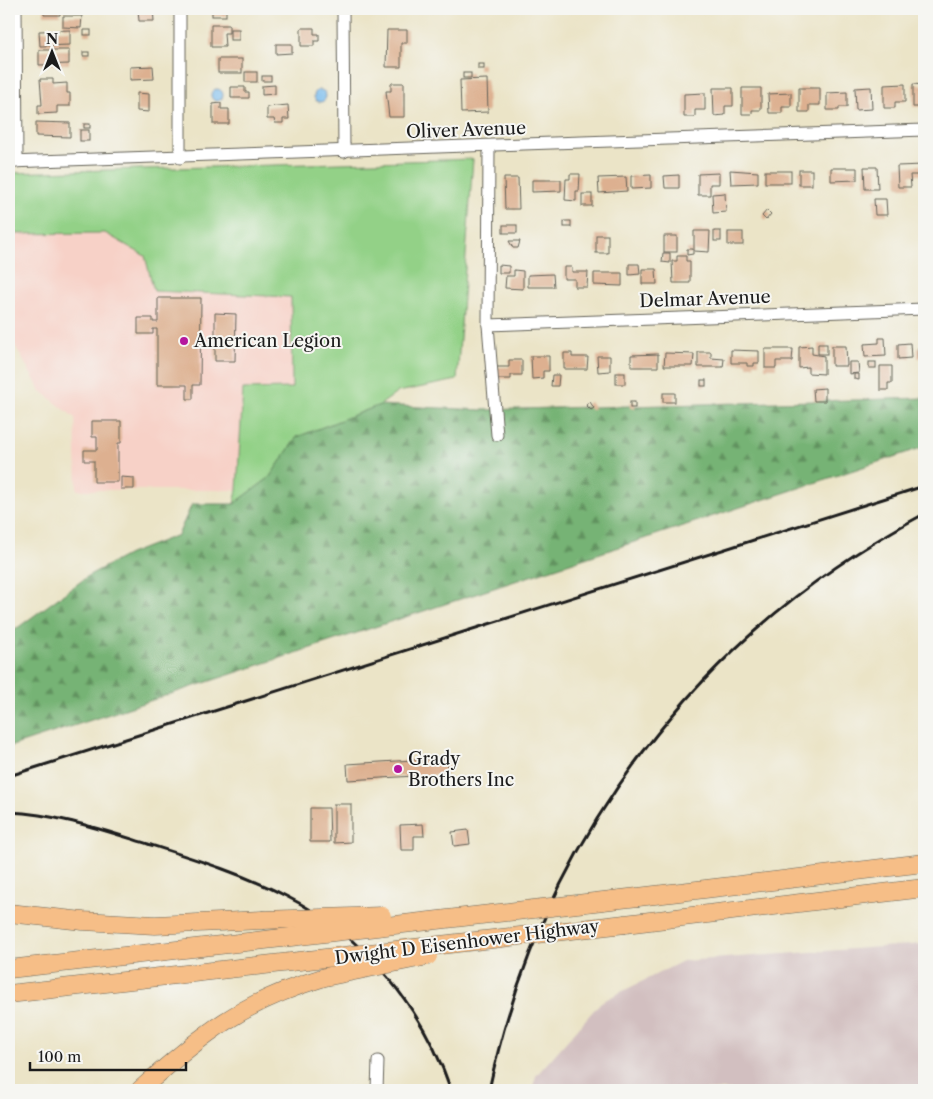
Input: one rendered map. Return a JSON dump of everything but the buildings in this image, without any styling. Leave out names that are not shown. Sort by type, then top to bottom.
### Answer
[{"type":"highway","name":"Dwight D Eisenhower Highway","points":[[9,969],[924,863]]},
{"type":"highway","name":"Dwight D Eisenhower Highway","points":[[9,994],[924,888]]},
{"type":"highway","points":[[9,913],[82,921],[155,925],[512,911]]},
{"type":"highway","points":[[140,1090],[188,1047],[224,1020],[276,994],[325,977],[524,935]]},
{"type":"street","points":[[13,162],[16,9]]},
{"type":"street","points":[[180,9],[180,158]]},
{"type":"street","points":[[343,9],[344,152]]},
{"type":"street","name":"Oliver Avenue","points":[[13,162],[180,158],[924,130]]},
{"type":"street","points":[[489,147],[488,325],[497,435]]},
{"type":"street","name":"Delmar Avenue","points":[[488,325],[924,309]]},
{"type":"street","points":[[377,1090],[378,1061]]},
{"type":"shaded area","points":[[105,233],[145,256],[154,291],[292,297],[292,388],[243,389],[237,490],[77,490],[75,418],[40,390],[13,342],[9,234]]},
{"type":"shaded area","points":[[924,944],[924,1090],[532,1090],[536,1076],[601,1002],[683,961]]},
{"type":"green space","points":[[473,159],[457,380],[398,392],[380,405],[297,437],[269,478],[234,504],[237,490],[243,389],[292,388],[291,297],[154,291],[145,256],[105,233],[9,234],[9,173]]},
{"type":"green space","points":[[924,398],[924,447],[9,747],[9,634],[91,574],[129,554],[178,535],[192,504],[234,504],[269,478],[297,437],[380,405],[482,410]]},
{"type":"water","points":[[217,89],[223,95],[217,101],[211,95]]},
{"type":"water","points":[[318,90],[322,90],[326,96],[322,102],[318,102],[314,98],[314,94]]},
{"type":"railway","points":[[9,776],[924,486]]},
{"type":"railway","points":[[489,1090],[514,999],[548,912],[591,830],[642,753],[701,683],[769,619],[843,563],[924,514]]},
{"type":"railway","points":[[9,812],[62,819],[183,855],[253,881],[286,896],[314,912],[341,931],[387,977],[407,1003],[424,1031],[439,1060],[451,1090]]},
{"type":"place","name":"American Legion","points":[[184,341]]},
{"type":"place","name":"Grady Brothers Inc","points":[[398,769]]}]
